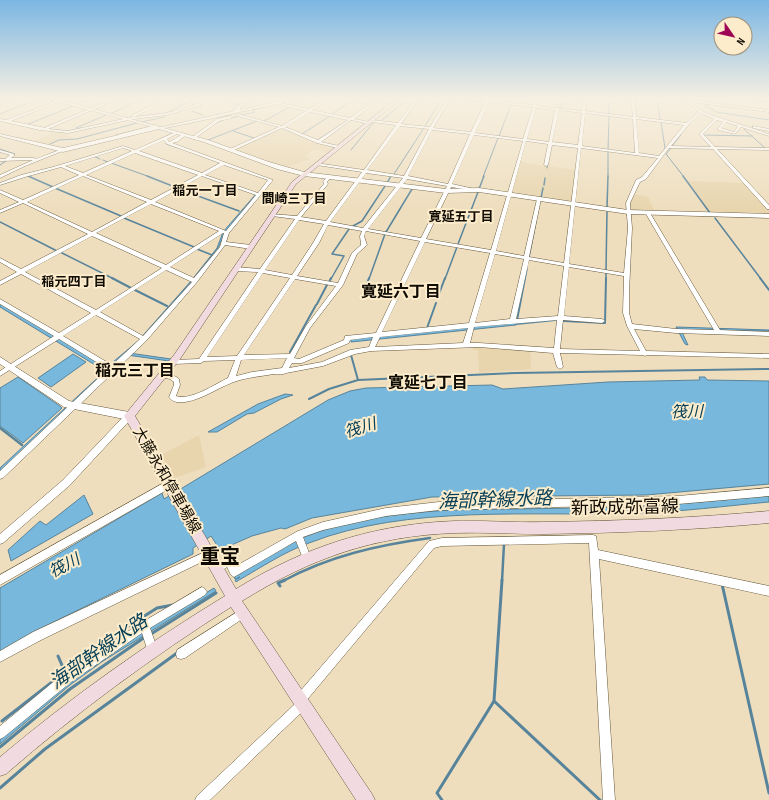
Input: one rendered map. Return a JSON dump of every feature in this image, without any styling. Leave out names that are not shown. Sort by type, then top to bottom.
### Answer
[{"type":"main road","name":"大藤永和停車場線","points":[[353,135],[294,183],[173,362],[129,416],[234,597],[242,614],[366,800]]},
{"type":"main road","name":"新政成弥富線","points":[[0,768],[23,748],[153,652],[234,597],[305,555],[364,539],[401,532],[444,528],[540,528],[673,525],[769,517]]},
{"type":"street","points":[[1,135],[63,150]]},
{"type":"street","points":[[73,146],[121,135]]},
{"type":"street","points":[[0,175],[63,150],[124,135]]},
{"type":"street","points":[[0,212],[170,135]]},
{"type":"street","points":[[168,143],[183,135]]},
{"type":"street","points":[[185,135],[284,169],[304,174],[399,186],[479,190],[648,214],[769,216]]},
{"type":"street","points":[[193,138],[197,135]]},
{"type":"street","points":[[231,150],[264,135]]},
{"type":"street","points":[[303,135],[338,147]]},
{"type":"street","points":[[317,141],[326,135]]},
{"type":"street","points":[[231,380],[238,360],[316,243],[327,223],[391,135]]},
{"type":"street","points":[[283,372],[308,327],[340,285],[355,253],[364,245],[362,236],[365,229],[399,186],[427,135]]},
{"type":"street","points":[[371,349],[472,135]]},
{"type":"street","points":[[485,135],[661,157]]},
{"type":"street","points":[[466,345],[526,135]]},
{"type":"street","points":[[546,165],[552,135]]},
{"type":"street","points":[[560,367],[557,350],[581,135]]},
{"type":"street","points":[[636,135],[637,154]]},
{"type":"street","points":[[645,354],[630,326],[626,313],[626,275],[630,228],[628,203],[638,181],[644,178],[679,135]]},
{"type":"street","points":[[702,135],[769,208]]},
{"type":"street","points":[[0,374],[95,312],[225,232],[271,180],[168,143],[164,138]]},
{"type":"street","points":[[0,184],[123,147],[258,195]]},
{"type":"street","points":[[669,147],[769,149]]},
{"type":"street","points":[[0,151],[13,155],[0,164]]},
{"type":"street","points":[[0,160],[40,159]]},
{"type":"street","points":[[0,283],[224,163]]},
{"type":"street","points":[[317,164],[404,177],[447,188]]},
{"type":"street","points":[[61,166],[225,232]]},
{"type":"street","points":[[203,359],[297,218],[326,184],[325,182],[329,177]]},
{"type":"street","points":[[0,191],[193,280]]},
{"type":"street","points":[[513,321],[539,199]]},
{"type":"street","points":[[648,214],[718,331]]},
{"type":"street","points":[[272,215],[365,229],[626,275]]},
{"type":"street","points":[[0,476],[72,405],[130,354],[222,247],[225,232]]},
{"type":"street","points":[[223,243],[250,247]]},
{"type":"street","points":[[0,260],[143,338]]},
{"type":"street","points":[[236,269],[262,271],[340,285]]},
{"type":"street","points":[[0,301],[57,337],[108,366]]},
{"type":"street","points":[[173,362],[202,361],[203,359],[238,360],[290,358],[300,360],[347,341],[347,338],[377,337],[513,321],[561,318],[602,321]]},
{"type":"street","points":[[630,326],[684,332],[718,331],[769,334]]},
{"type":"street","points":[[162,375],[172,377],[177,381],[172,397],[178,401],[192,398],[231,380],[253,374],[283,372],[320,365],[349,353],[371,349],[466,345],[645,354],[769,356]]},
{"type":"street","points":[[0,360],[72,405],[129,416]]},
{"type":"street","points":[[0,540],[22,523],[66,483],[129,416]]},
{"type":"street","points":[[0,580],[169,484]]},
{"type":"street","points":[[217,569],[229,561],[234,572],[299,536],[323,526],[386,512],[439,506],[678,500],[769,492]]},
{"type":"street","points":[[299,536],[305,555]]},
{"type":"street","points":[[201,800],[301,702],[432,544],[442,542],[593,539],[609,800]]},
{"type":"street","points":[[0,657],[37,636],[209,554]]},
{"type":"street","points":[[595,554],[769,591]]},
{"type":"street","points":[[0,733],[67,678],[145,631],[202,592]]},
{"type":"street","points":[[181,654],[242,614]]},
{"type":"street","points":[[145,631],[153,652]]},
{"type":"shaded area","points":[[46,135],[67,135],[71,136],[72,139],[59,140],[49,145],[35,141]]},
{"type":"shaded area","points":[[265,135],[298,135],[316,143],[335,148],[328,153],[314,149],[304,156],[310,159],[284,168],[233,150]]},
{"type":"shaded area","points":[[520,162],[576,170],[572,202],[511,193]]},
{"type":"shaded area","points":[[687,181],[744,183],[769,210],[769,214],[711,213]]},
{"type":"shaded area","points":[[633,194],[648,197],[655,212],[630,211],[629,203]]},
{"type":"shaded area","points":[[472,346],[530,350],[531,369],[479,373],[478,350],[473,350]]},
{"type":"shaded area","points":[[199,435],[206,467],[172,479],[159,456]]},
{"type":"water","points":[[255,195],[225,233],[218,248],[191,282],[129,353],[171,359],[169,361],[127,355],[0,472],[0,468],[105,371],[0,307],[0,303],[107,367],[138,341],[191,281],[217,248],[223,232]]},
{"type":"water","points":[[515,322],[516,325],[351,342],[351,339]]},
{"type":"water","points":[[676,327],[769,331],[681,330],[688,345],[685,344]]},
{"type":"water","points":[[73,354],[86,362],[51,387],[38,378]]},
{"type":"water","points":[[18,377],[62,408],[23,443],[0,426],[0,388]]},
{"type":"water","name":"筏川","points":[[699,377],[705,377],[707,380],[769,381],[769,484],[646,495],[432,497],[312,518],[285,529],[281,528],[252,536],[220,550],[211,536],[193,548],[193,554],[31,633],[0,651],[0,588],[162,493],[164,499],[328,400],[350,391],[366,388],[492,385],[503,389],[608,382],[700,380]]},
{"type":"water","points":[[285,394],[293,395],[281,399],[254,413],[247,414],[217,432],[208,432],[258,404]]},
{"type":"water","points":[[84,495],[93,514],[11,561],[8,550],[40,521],[46,525]]},
{"type":"water","points":[[769,496],[769,502],[702,509],[636,513],[470,515],[428,517],[387,522],[347,531],[309,543],[282,555],[236,582],[235,580],[240,577],[235,579],[234,577],[273,553],[315,533],[353,522],[392,515],[451,510],[642,507]]},
{"type":"water","points":[[214,588],[216,591],[103,661],[70,685],[0,744],[0,738],[68,681],[140,633]]},
{"type":"waterway","points":[[50,144],[59,140],[77,139],[91,135]]},
{"type":"waterway","points":[[208,140],[220,135]]},
{"type":"waterway","points":[[246,135],[254,138]]},
{"type":"waterway","points":[[316,141],[325,135]]},
{"type":"waterway","points":[[351,150],[363,135]]},
{"type":"waterway","points":[[394,174],[419,135]]},
{"type":"waterway","points":[[608,135],[608,150]]},
{"type":"waterway","points":[[663,135],[664,150]]},
{"type":"waterway","points":[[672,146],[681,135]]},
{"type":"waterway","points":[[719,135],[752,136]]},
{"type":"waterway","points":[[752,136],[765,148]]},
{"type":"waterway","points":[[483,177],[498,138]]},
{"type":"waterway","points":[[166,144],[178,148]]},
{"type":"waterway","points":[[671,148],[666,154],[684,177]]},
{"type":"waterway","points":[[0,149],[15,154],[12,157]]},
{"type":"waterway","points":[[608,151],[608,176]]},
{"type":"waterway","points":[[93,156],[100,159]]},
{"type":"waterway","points":[[103,160],[108,162]]},
{"type":"waterway","points":[[0,165],[6,161]]},
{"type":"waterway","points":[[111,163],[150,177]]},
{"type":"waterway","points":[[547,168],[548,163]]},
{"type":"waterway","points":[[147,176],[175,187]]},
{"type":"waterway","points":[[387,183],[391,176],[390,177]]},
{"type":"waterway","points":[[479,189],[484,176]]},
{"type":"waterway","points":[[607,207],[608,176]]},
{"type":"waterway","points":[[683,176],[710,213]]},
{"type":"waterway","points":[[29,177],[53,187]]},
{"type":"waterway","points":[[544,185],[545,178]]},
{"type":"waterway","points":[[353,226],[362,221],[385,186]]},
{"type":"waterway","points":[[55,188],[121,216]]},
{"type":"waterway","points":[[541,198],[543,188]]},
{"type":"waterway","points":[[179,189],[239,211]]},
{"type":"waterway","points":[[386,232],[412,189]]},
{"type":"waterway","points":[[458,244],[478,192]]},
{"type":"waterway","points":[[606,270],[607,212]]},
{"type":"waterway","points":[[124,218],[194,247]]},
{"type":"waterway","points":[[715,218],[761,279]]},
{"type":"waterway","points":[[529,257],[536,221]]},
{"type":"waterway","points":[[0,222],[57,251]]},
{"type":"waterway","points":[[331,279],[344,256],[332,254],[349,229]]},
{"type":"waterway","points":[[369,279],[385,234]]},
{"type":"waterway","points":[[445,279],[457,247]]},
{"type":"waterway","points":[[197,249],[212,255]]},
{"type":"waterway","points":[[60,252],[112,278]]},
{"type":"waterway","points":[[525,279],[527,269]]},
{"type":"waterway","points":[[606,273],[606,278]]},
{"type":"waterway","points":[[112,278],[131,288]]},
{"type":"waterway","points":[[329,282],[331,278]]},
{"type":"waterway","points":[[366,286],[369,278]]},
{"type":"waterway","points":[[437,299],[445,278]]},
{"type":"waterway","points":[[517,320],[525,278]]},
{"type":"waterway","points":[[564,321],[605,323],[606,278]]},
{"type":"waterway","points":[[760,278],[769,290]]},
{"type":"waterway","points":[[317,304],[328,283]]},
{"type":"waterway","points":[[135,290],[167,306]]},
{"type":"waterway","points":[[427,328],[436,303]]},
{"type":"waterway","points":[[290,352],[316,305]]},
{"type":"waterway","points":[[516,324],[555,320]]},
{"type":"waterway","points":[[351,355],[358,380]]},
{"type":"waterway","points":[[358,380],[516,373],[769,369]]},
{"type":"waterway","points":[[309,399],[329,389],[358,380]]},
{"type":"waterway","points":[[0,428],[22,445]]},
{"type":"waterway","points":[[284,580],[300,572],[336,558],[373,548],[430,538]]},
{"type":"waterway","points":[[502,581],[504,544]]},
{"type":"waterway","points":[[280,586],[278,583],[284,580]]},
{"type":"waterway","points":[[494,701],[502,580]]},
{"type":"waterway","points":[[722,584],[769,793]]},
{"type":"waterway","name":"海部幹線水路","points":[[151,634],[216,593]]},
{"type":"waterway","points":[[65,672],[127,627],[157,608],[173,605]]},
{"type":"waterway","points":[[0,747],[70,689],[145,637]]},
{"type":"waterway","points":[[0,788],[45,749],[177,653]]},
{"type":"waterway","points":[[58,656],[65,672]]},
{"type":"waterway","points":[[2,721],[65,672]]},
{"type":"waterway","points":[[442,800],[437,793],[494,701]]},
{"type":"waterway","points":[[494,701],[600,800]]},
{"type":"district","name":"稲元一丁目","points":[[205,190]]},
{"type":"district","name":"間崎三丁目","points":[[294,198]]},
{"type":"district","name":"寛延五丁目","points":[[461,216]]},
{"type":"district","name":"稲元四丁目","points":[[74,281]]},
{"type":"district","name":"寛延六丁目","points":[[401,291]]},
{"type":"district","name":"稲元三丁目","points":[[135,370]]},
{"type":"district","name":"寛延七丁目","points":[[428,382]]},
{"type":"district","name":"重宝","points":[[220,556]]}]
